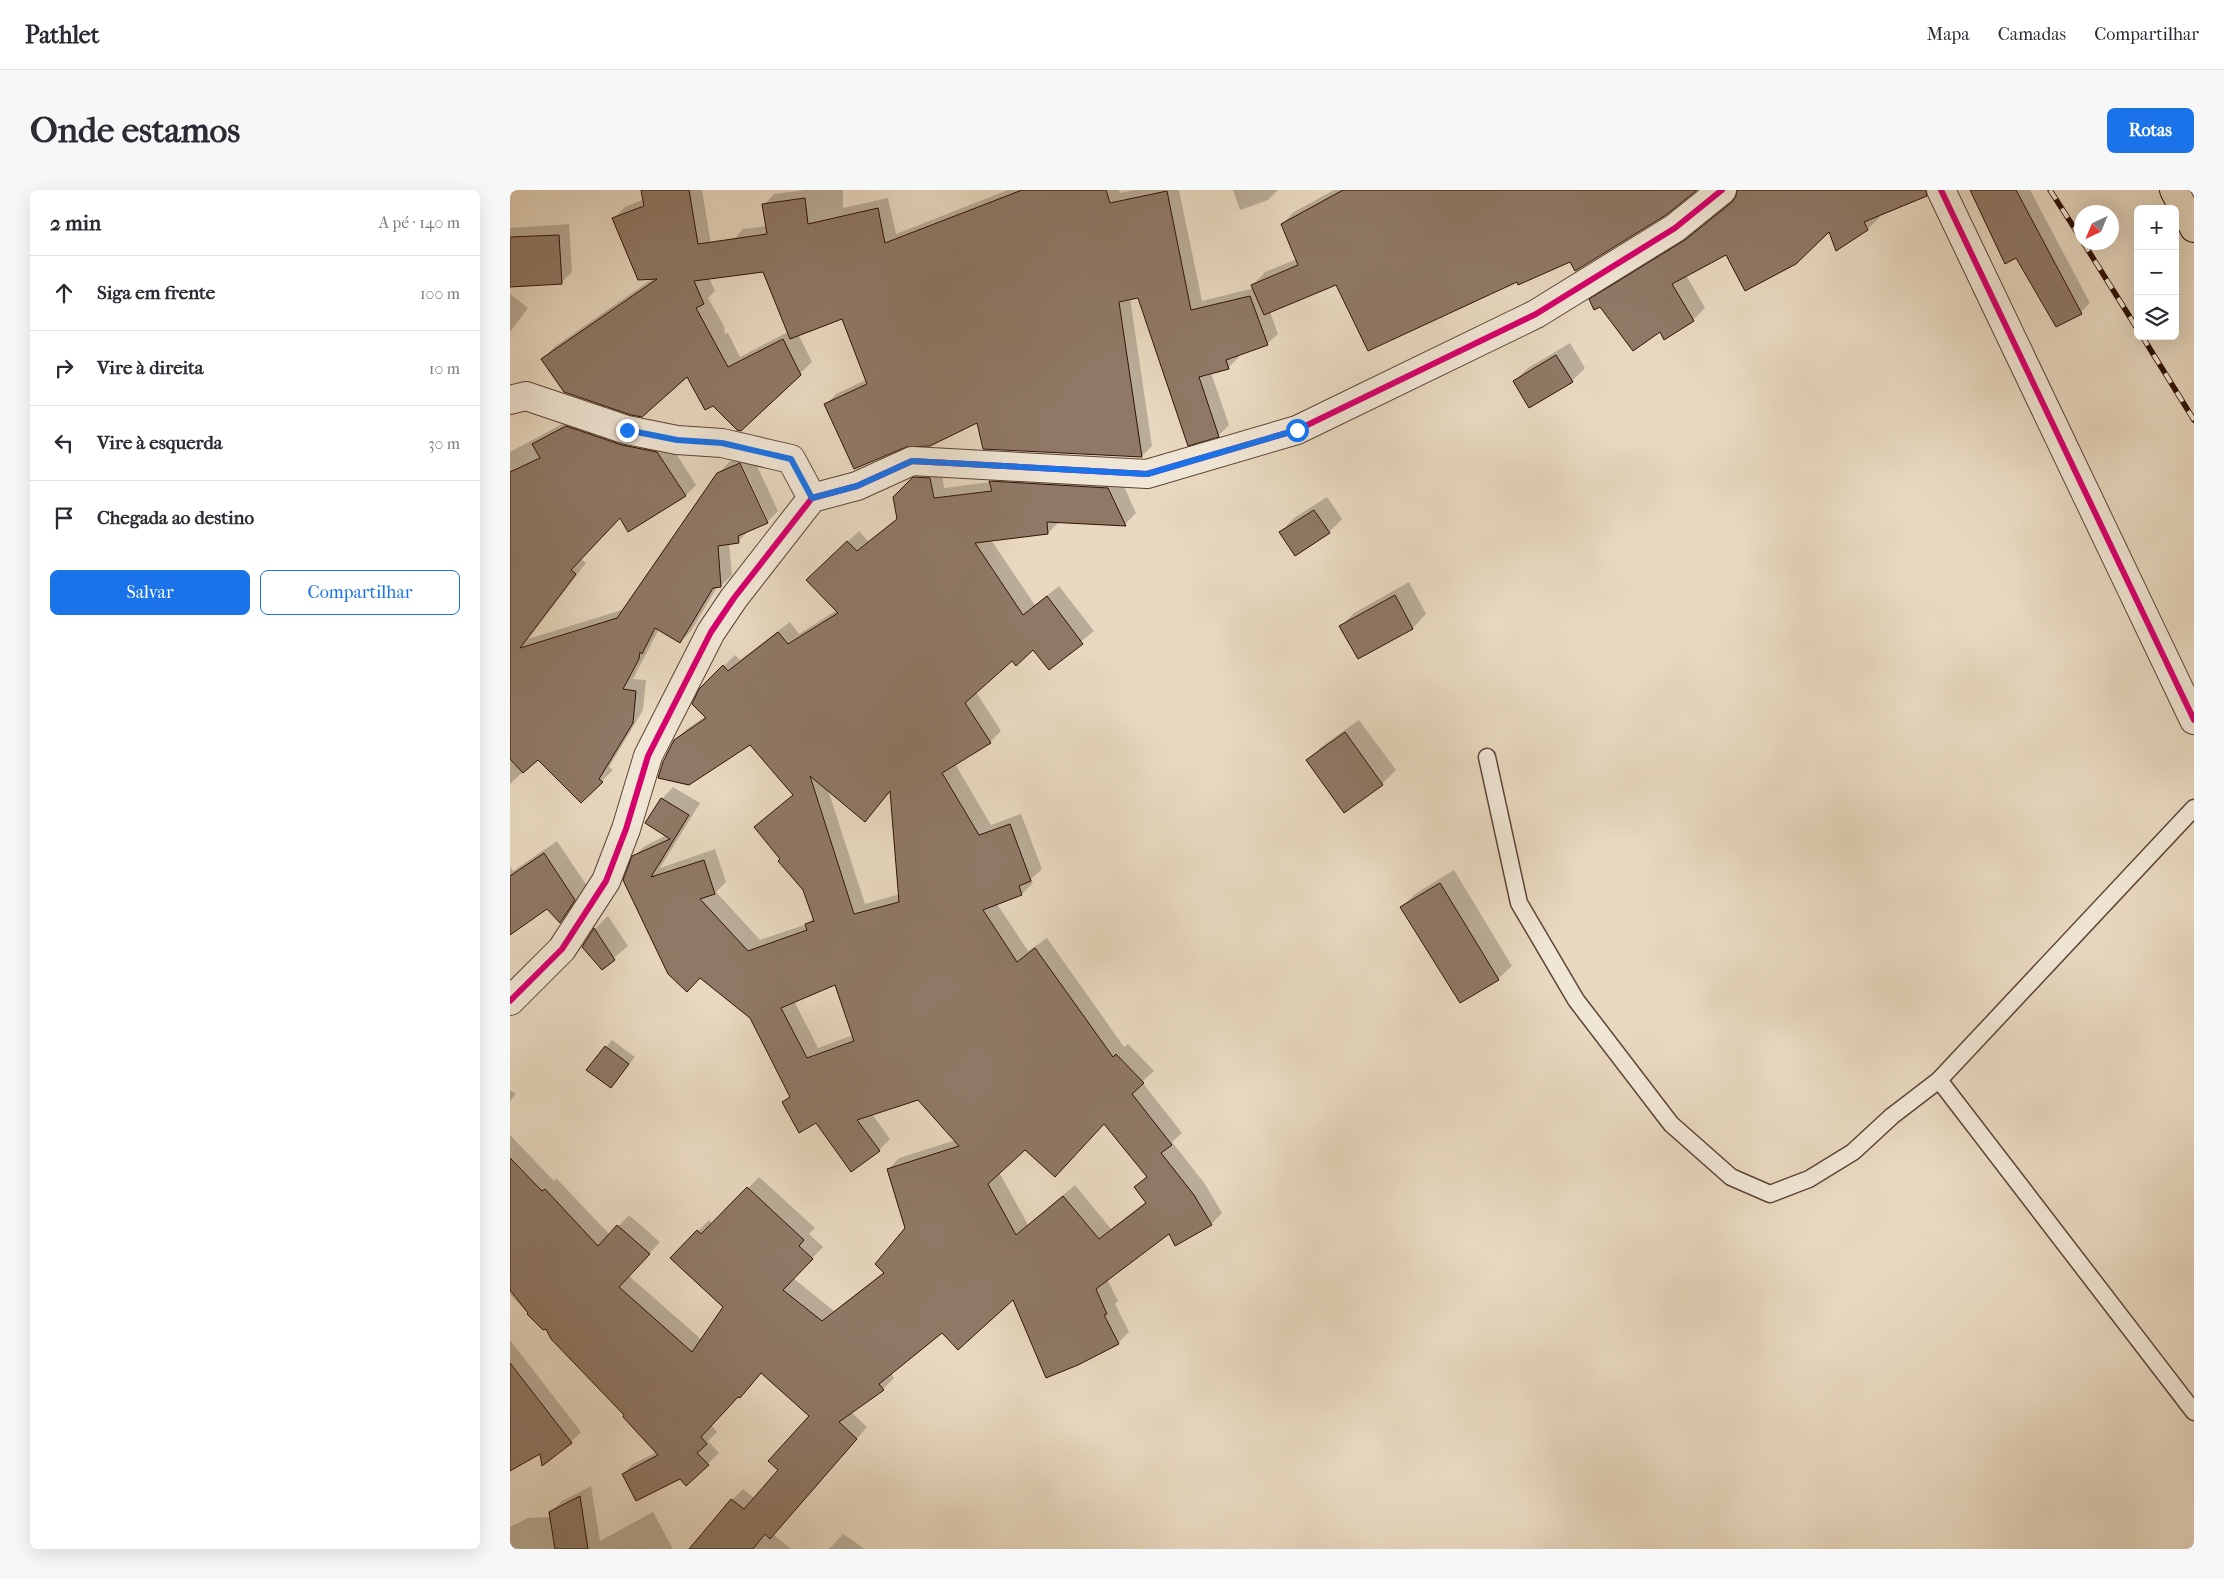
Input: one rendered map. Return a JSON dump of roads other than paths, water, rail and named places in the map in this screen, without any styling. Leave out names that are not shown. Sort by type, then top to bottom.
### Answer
[{"type":"highway","points":[[2174,190],[2194,228]]},
{"type":"street","points":[[510,1001],[562,949],[606,881],[626,829],[648,756],[711,632],[734,598],[812,498],[857,486],[912,461],[1147,474],[1297,430],[1536,314],[1675,228],[1722,190]]},
{"type":"street","points":[[1941,190],[2194,720]]},
{"type":"street","points":[[510,400],[526,396],[627,430],[677,440],[722,443],[791,459],[812,498]]},
{"type":"lane","points":[[1487,757],[1519,903],[1576,1000],[1671,1124],[1732,1177],[1770,1194],[1809,1179],[1853,1152],[1892,1116],[1939,1080],[2194,808]]},
{"type":"lane","points":[[1939,1080],[2194,1412]]},
{"type":"railway","points":[[2050,190],[2074,228]]},
{"type":"railway","points":[[2088,250],[2134,324]]},
{"type":"railway","points":[[2144,340],[2194,420]]}]
